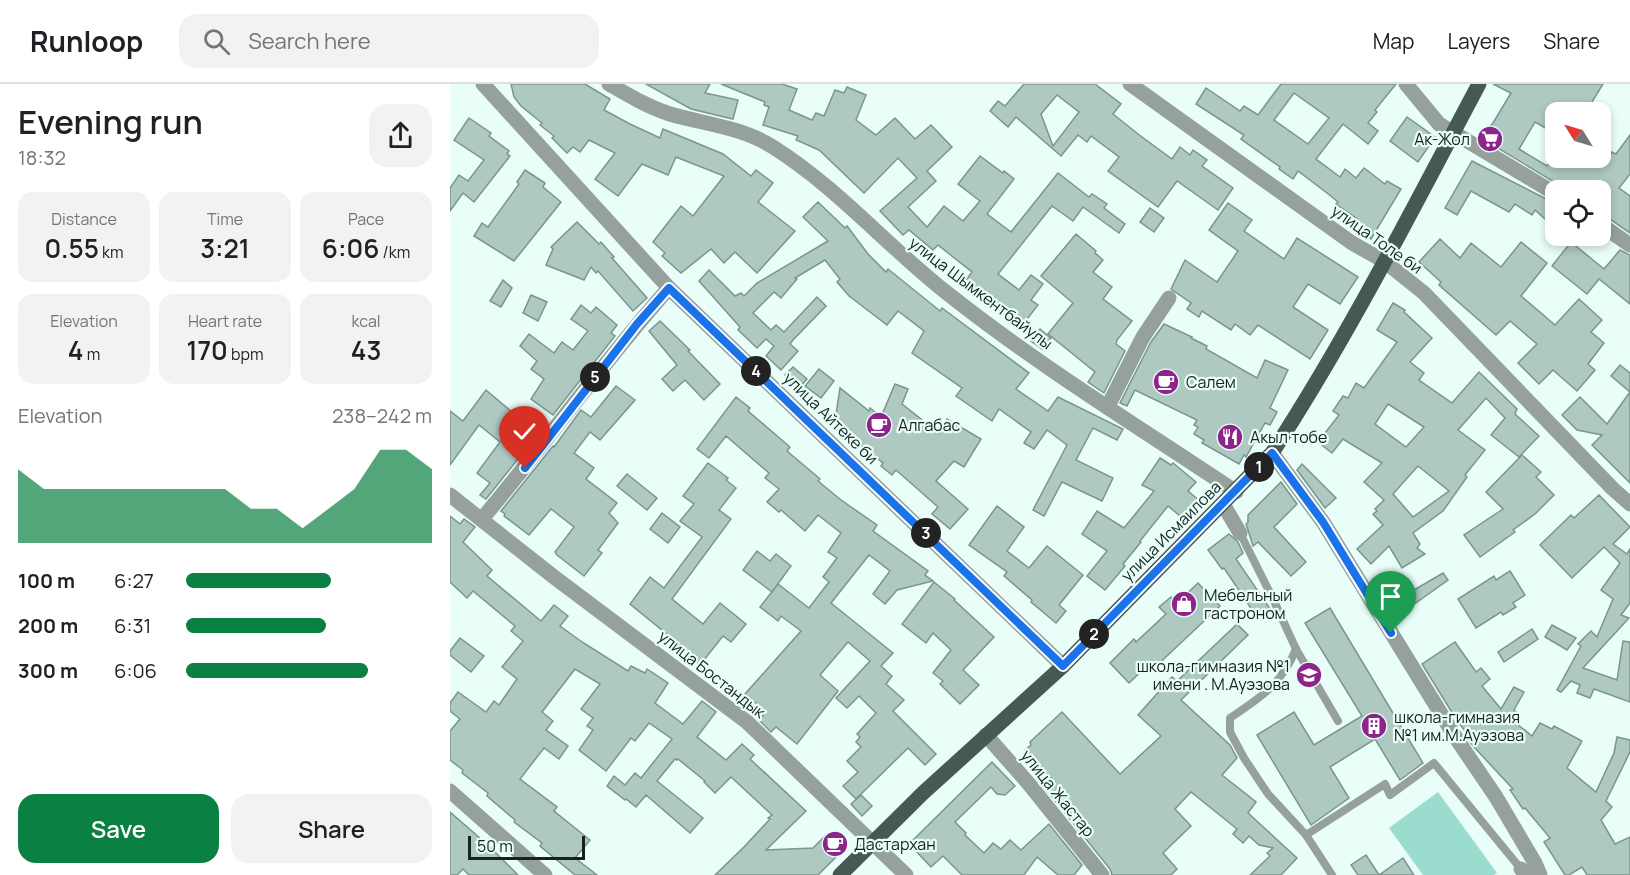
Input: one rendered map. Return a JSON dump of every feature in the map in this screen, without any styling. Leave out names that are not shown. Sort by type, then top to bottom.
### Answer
[{"type":"main road","name":"улица Исмаилова","points":[[840,875],[986,735],[1063,666],[1272,453],[1299,411],[1384,261],[1479,84]]},
{"type":"street","name":"улица Айтеке би","points":[[483,84],[669,288],[1063,666]]},
{"type":"street","name":"улица Шымкентбайулы","points":[[609,84],[638,101],[669,113],[742,132],[771,145],[806,168],[947,294],[1052,369],[1236,492]]},
{"type":"street","name":"улица Толе би","points":[[1130,84],[1352,243],[1384,261],[1424,293],[1612,489],[1630,504]]},
{"type":"street","points":[[1406,84],[1439,124],[1545,187]]},
{"type":"street","points":[[1611,232],[1630,245]]},
{"type":"street","points":[[482,519],[525,468],[637,324],[669,288]]},
{"type":"street","points":[[1108,406],[1143,337],[1169,298]]},
{"type":"street","points":[[1272,453],[1323,522],[1456,738],[1496,797],[1535,862],[1540,875]]},
{"type":"street","name":"улица Бостандык","points":[[450,495],[554,577],[747,722],[906,875]]},
{"type":"street","points":[[1223,504],[1240,533]]},
{"type":"street","name":"улица Жастар","points":[[986,735],[1029,784],[1102,875]]},
{"type":"street","points":[[450,791],[545,875]]},
{"type":"lane","points":[[1240,533],[1296,649],[1338,721]]},
{"type":"lane","points":[[1296,649],[1282,676],[1266,693],[1230,718],[1230,732],[1268,794],[1306,835],[1332,875]]},
{"type":"lane","points":[[1306,835],[1385,784],[1390,795],[1434,763],[1524,872]]},
{"type":"green space","points":[[1438,792],[1497,873],[1494,875],[1423,875],[1389,828]]},
{"type":"building","points":[[511,84],[585,84],[610,99],[604,110],[630,124],[660,138],[663,129],[723,154],[751,176],[756,170],[773,183],[758,202],[795,231],[757,273],[735,252],[724,263],[711,249],[681,273],[662,256],[665,253],[653,242],[681,206],[693,216],[724,176],[676,157],[668,175],[642,164],[618,196],[595,179],[615,153],[589,140],[580,152],[573,147],[567,153],[552,138],[554,136],[540,125],[542,123],[521,106],[514,97]]},
{"type":"building","points":[[646,84],[710,84],[705,93],[738,100],[733,119],[691,109]]},
{"type":"building","points":[[721,84],[782,84],[797,89],[789,110],[812,120],[816,113],[824,116],[835,90],[844,93],[847,87],[866,95],[856,120],[876,135],[895,118],[915,139],[931,125],[952,147],[927,171],[936,181],[908,207],[927,227],[944,206],[963,221],[980,201],[958,184],[980,156],[1014,179],[987,214],[1011,232],[1058,173],[1089,197],[1092,194],[1107,204],[1104,208],[1125,224],[1119,233],[1083,207],[1073,221],[1052,206],[998,274],[1019,290],[1031,275],[1043,284],[1031,300],[1038,305],[1021,327],[963,284],[972,272],[938,245],[933,250],[909,230],[903,235],[880,211],[917,178],[898,158],[864,193],[819,150],[796,140],[798,136],[763,125],[769,107],[764,105],[765,102]]},
{"type":"building","points":[[1024,84],[1095,84],[1121,104],[1113,114],[1138,134],[1172,159],[1180,147],[1190,155],[1193,150],[1207,160],[1202,166],[1233,188],[1218,210],[1177,181],[1158,207],[1108,171],[1119,157],[1091,136],[1087,142],[1078,135],[1061,156],[1016,117],[1008,127],[990,111],[998,101],[1005,106]],"holes":[[[1057,95],[1079,112],[1053,146],[1041,114]]]},
{"type":"building","points":[[1281,84],[1396,84],[1375,110],[1377,112],[1368,123],[1378,131],[1368,144],[1343,124],[1316,159],[1340,177],[1345,169],[1356,178],[1364,168],[1385,184],[1387,181],[1401,189],[1371,239],[1351,227],[1357,219],[1336,204],[1338,202],[1327,193],[1298,171],[1293,179],[1241,139],[1244,135],[1196,104],[1206,88],[1240,111],[1244,106],[1258,115]],"holes":[[[1294,93],[1329,118],[1308,144],[1274,120]]]},
{"type":"building","points":[[1493,84],[1603,84],[1592,102],[1545,102],[1545,128],[1535,122],[1519,149],[1545,165],[1545,168],[1611,168],[1612,152],[1616,154],[1630,135],[1630,174],[1619,188],[1630,196],[1630,233],[1611,220],[1611,180],[1551,180],[1481,138],[1511,93]]},
{"type":"building","points":[[1407,117],[1435,137],[1418,162],[1390,141]]},
{"type":"building","points":[[469,118],[491,133],[489,136],[509,151],[507,154],[510,156],[474,202],[463,193],[450,211],[450,188],[459,175],[468,181],[484,160],[454,140]]},
{"type":"building","points":[[1472,161],[1545,198],[1545,219],[1535,210],[1532,215],[1515,204],[1509,212],[1471,191],[1457,215],[1445,208]]},
{"type":"building","points":[[525,170],[545,183],[543,187],[561,202],[514,261],[474,236],[482,223],[488,227],[519,184],[517,182]]},
{"type":"building","points":[[818,202],[845,228],[847,226],[868,254],[886,272],[888,269],[940,311],[942,308],[1029,373],[1016,389],[1048,411],[1058,397],[1123,429],[1117,440],[1093,428],[1076,460],[1113,478],[1102,501],[1062,482],[1044,516],[1033,510],[1067,445],[1047,430],[1034,449],[1024,443],[1031,432],[999,409],[992,421],[956,396],[962,388],[912,353],[924,331],[898,311],[887,325],[849,296],[837,282],[840,279],[825,260],[795,278],[797,279],[781,298],[774,292],[753,313],[771,330],[776,325],[784,332],[817,297],[826,306],[790,344],[798,351],[781,370],[766,356],[774,346],[766,339],[757,348],[738,330],[740,327],[699,281],[709,270],[735,296],[741,293],[744,296],[757,283],[828,241],[803,217]]},
{"type":"building","points":[[1228,203],[1252,220],[1244,231],[1284,259],[1297,238],[1358,277],[1340,304],[1308,284],[1293,307],[1328,330],[1310,359],[1258,325],[1250,335],[1235,324],[1231,330],[1202,311],[1199,317],[1187,309],[1191,303],[1171,289],[1185,260],[1217,282],[1238,251],[1209,230]]},
{"type":"building","points":[[1150,208],[1164,218],[1154,232],[1140,222]]},
{"type":"building","points":[[577,222],[599,244],[601,242],[647,298],[633,311],[598,271],[596,273],[591,267],[584,280],[546,265],[553,249],[551,247]]},
{"type":"building","points":[[1076,234],[1103,260],[1093,272],[1112,287],[1103,299],[1132,321],[1117,340],[1116,344],[1125,351],[1104,393],[1088,382],[1095,372],[1048,334],[1073,303],[1041,276]]},
{"type":"building","points":[[1440,239],[1460,258],[1471,243],[1501,267],[1521,242],[1547,263],[1521,296],[1555,325],[1579,299],[1602,320],[1591,332],[1604,343],[1588,364],[1595,370],[1577,391],[1553,370],[1539,384],[1518,363],[1537,344],[1510,321],[1496,335],[1439,285],[1441,282],[1419,262]]},
{"type":"building","points":[[1568,246],[1576,246],[1604,269],[1620,250],[1630,255],[1630,304],[1599,279],[1587,294],[1552,266]]},
{"type":"building","points":[[503,280],[512,288],[501,307],[490,301]]},
{"type":"building","points":[[531,295],[547,302],[538,321],[523,313]]},
{"type":"building","points":[[1393,303],[1405,310],[1404,312],[1432,338],[1410,362],[1424,373],[1419,380],[1452,403],[1479,372],[1517,409],[1515,414],[1539,436],[1519,457],[1491,435],[1505,418],[1486,398],[1458,430],[1485,450],[1465,475],[1467,477],[1443,511],[1413,533],[1420,544],[1417,548],[1425,554],[1402,568],[1389,546],[1371,564],[1357,549],[1383,525],[1373,514],[1384,500],[1364,482],[1382,463],[1343,439],[1332,453],[1318,442],[1339,415],[1333,411],[1343,396],[1348,398],[1356,383],[1364,388],[1397,342],[1377,330]],"holes":[[[1388,404],[1424,427],[1406,447],[1375,424]],[[1418,466],[1449,491],[1413,517],[1393,494]]]},
{"type":"building","points":[[581,305],[591,313],[596,307],[617,325],[611,333],[615,336],[553,415],[531,399],[544,379],[531,369],[537,361],[520,346],[529,334],[554,353],[562,342],[573,350],[588,331],[571,319]]},
{"type":"building","points":[[660,321],[720,384],[704,400],[685,380],[673,391],[662,379],[677,365],[649,331]]},
{"type":"building","points":[[1164,324],[1192,337],[1207,346],[1206,349],[1257,378],[1265,360],[1288,370],[1270,408],[1277,412],[1270,425],[1265,423],[1246,457],[1244,455],[1239,464],[1202,443],[1204,440],[1194,434],[1198,427],[1194,425],[1197,420],[1135,390],[1127,406],[1120,403],[1151,342]]},
{"type":"building","points":[[1040,329],[1051,338],[1042,349],[1031,341]]},
{"type":"building","points":[[1620,365],[1630,373],[1630,392],[1611,376]]},
{"type":"building","points":[[793,367],[807,379],[799,388],[785,375]]},
{"type":"building","points":[[819,369],[834,381],[821,398],[805,386]]},
{"type":"building","points":[[895,384],[908,389],[902,404],[939,433],[947,419],[981,439],[964,467],[954,461],[936,481],[968,509],[950,529],[932,514],[938,507],[896,470],[892,475],[881,466],[883,463],[841,429],[835,421],[840,388],[869,411],[870,408],[881,417]]},
{"type":"building","points":[[616,386],[635,400],[600,440],[590,432],[574,453],[594,468],[586,479],[617,503],[609,513],[618,523],[598,550],[602,553],[584,576],[555,552],[574,527],[551,509],[529,535],[504,516],[505,514],[501,511],[554,447],[581,410],[591,417]]},
{"type":"building","points":[[486,390],[538,434],[486,499],[480,495],[490,483],[477,473],[500,442],[479,425],[450,465],[450,411],[463,421]]},
{"type":"building","points":[[1630,392],[1630,483],[1592,445],[1602,435],[1577,430],[1562,415],[1580,397],[1607,424]]},
{"type":"building","points":[[736,397],[750,408],[748,411],[790,447],[787,451],[820,479],[818,481],[877,525],[873,531],[928,571],[925,575],[933,581],[897,590],[885,604],[873,594],[890,571],[869,555],[831,603],[893,653],[881,666],[892,676],[886,684],[904,700],[893,711],[936,754],[925,765],[908,748],[856,799],[843,786],[858,772],[847,761],[861,747],[856,742],[860,737],[857,734],[876,713],[859,696],[847,708],[836,698],[870,661],[848,642],[820,675],[838,691],[797,744],[776,727],[771,732],[759,720],[766,712],[745,694],[801,631],[781,616],[778,621],[760,607],[778,584],[809,608],[829,582],[823,577],[837,558],[828,552],[841,533],[818,515],[805,531],[781,510],[779,512],[767,502],[779,489],[765,478],[769,473],[726,436],[709,458],[697,449]]},
{"type":"building","points":[[1522,455],[1541,472],[1536,477],[1554,495],[1535,514],[1513,530],[1515,532],[1480,557],[1464,535],[1503,509],[1486,492]]},
{"type":"building","points":[[1160,458],[1171,465],[1173,463],[1196,482],[1188,491],[1201,502],[1185,520],[1168,506],[1105,590],[1087,576],[1107,551],[1082,534],[1097,511],[1124,528],[1154,491],[1142,485]]},
{"type":"building","points":[[708,463],[728,478],[726,480],[736,488],[719,510],[731,519],[672,599],[703,624],[720,603],[746,624],[731,642],[723,636],[700,665],[682,650],[684,648],[630,604],[650,577],[664,588],[702,537],[680,521],[694,504],[683,496]]},
{"type":"building","points":[[1302,464],[1336,498],[1325,508],[1297,470]]},
{"type":"building","points":[[627,474],[657,498],[647,510],[617,486]]},
{"type":"building","points":[[1281,482],[1297,504],[1274,527],[1306,562],[1291,576],[1258,542],[1253,546],[1246,524],[1248,515]]},
{"type":"building","points":[[1599,495],[1630,527],[1613,544],[1627,554],[1630,549],[1630,603],[1621,615],[1629,618],[1583,668],[1617,680],[1623,641],[1630,642],[1630,702],[1594,689],[1590,698],[1577,693],[1580,685],[1571,681],[1561,692],[1557,690],[1581,646],[1578,644],[1591,631],[1597,637],[1613,599],[1601,590],[1620,563],[1604,547],[1572,578],[1540,545],[1571,515],[1574,518]]},
{"type":"building","points":[[997,506],[1024,527],[1007,551],[1029,568],[1047,546],[1083,575],[1059,605],[1066,611],[1056,623],[1004,576],[1007,572],[969,545]]},
{"type":"building","points":[[662,513],[680,527],[668,543],[650,529]]},
{"type":"building","points":[[450,516],[460,524],[464,519],[475,527],[463,542],[492,570],[487,576],[541,621],[554,605],[568,616],[560,626],[582,642],[628,671],[631,666],[645,673],[647,669],[668,683],[655,703],[683,724],[702,701],[716,712],[697,737],[726,760],[742,744],[754,755],[750,759],[806,811],[766,850],[813,848],[825,836],[841,852],[818,875],[715,875],[772,815],[731,777],[715,793],[705,781],[678,759],[675,759],[657,781],[703,818],[690,833],[646,795],[636,807],[625,800],[607,786],[614,776],[625,785],[635,773],[641,778],[672,739],[649,723],[635,741],[631,738],[606,771],[579,750],[593,730],[587,726],[593,718],[581,709],[600,684],[575,669],[542,712],[553,721],[546,730],[568,746],[559,759],[544,748],[520,779],[557,807],[554,811],[590,840],[575,858],[597,875],[575,875],[540,846],[542,843],[514,822],[515,820],[487,796],[488,793],[462,773],[463,770],[450,760],[450,731],[460,719],[450,711],[450,703],[458,692],[486,712],[494,701],[499,705],[517,679],[502,667],[523,641],[511,631],[515,626],[473,591],[467,598],[450,582]]},
{"type":"building","points":[[1229,534],[1238,542],[1243,553],[1236,559],[1271,610],[1258,619],[1224,568],[1222,569],[1208,550]]},
{"type":"building","points":[[757,551],[770,561],[776,554],[791,566],[772,592],[743,570]]},
{"type":"building","points":[[1510,571],[1525,595],[1513,603],[1516,607],[1503,615],[1501,612],[1476,628],[1458,599],[1494,576],[1496,580]]},
{"type":"building","points":[[1443,573],[1448,580],[1413,605],[1407,594]]},
{"type":"building","points":[[934,582],[994,637],[963,670],[979,685],[960,704],[940,684],[943,681],[933,673],[951,650],[933,633],[926,643],[902,624]]},
{"type":"building","points":[[1198,583],[1220,606],[1151,671],[1146,667],[1129,683],[1110,663],[1134,639],[1136,642],[1166,614],[1159,607],[1171,597],[1177,603]]},
{"type":"building","name":"школа-гимназия №1 им.М.Ауэзова","points":[[1330,608],[1423,763],[1400,780],[1375,739],[1330,767],[1349,798],[1311,825],[1257,735],[1294,712],[1314,745],[1362,716],[1305,623]]},
{"type":"building","points":[[1237,624],[1248,635],[1181,700],[1230,745],[1237,758],[1222,775],[1256,802],[1248,813],[1297,858],[1281,875],[1250,875],[1270,856],[1267,853],[1273,848],[1259,845],[1249,836],[1243,843],[1233,834],[1237,829],[1191,792],[1175,809],[1191,826],[1163,853],[1177,869],[1171,875],[1112,875],[1110,869],[1044,787],[1052,779],[1025,750],[1031,745],[1030,742],[1062,712],[1120,774],[1161,736],[1138,715],[1172,677],[1177,681]]},
{"type":"building","points":[[1552,625],[1576,638],[1567,650],[1545,637]]},
{"type":"building","points":[[1532,629],[1538,639],[1504,662],[1498,652]]},
{"type":"building","points":[[460,638],[484,656],[471,672],[450,655],[450,651]]},
{"type":"building","points":[[1455,642],[1476,672],[1481,668],[1490,679],[1482,686],[1501,709],[1514,687],[1524,692],[1511,719],[1532,736],[1540,723],[1552,729],[1554,726],[1582,741],[1567,768],[1596,792],[1614,753],[1617,737],[1630,740],[1630,752],[1606,801],[1612,807],[1601,820],[1615,844],[1630,837],[1630,875],[1587,875],[1582,867],[1565,875],[1544,842],[1550,838],[1525,808],[1523,809],[1510,790],[1513,789],[1470,742],[1472,740],[1456,719],[1422,664]]},
{"type":"building","points":[[992,762],[1015,786],[1005,795],[997,794],[991,787],[955,822],[984,853],[993,843],[1001,849],[1010,840],[1021,850],[1049,824],[1082,865],[1074,875],[1058,875],[1037,857],[1024,875],[962,875],[943,856],[931,867],[909,844]]},
{"type":"building","points":[[861,795],[872,806],[862,816],[851,804]]},
{"type":"building","points":[[450,812],[518,875],[469,875],[463,869],[457,875],[450,875]]},
{"type":"building","points":[[1366,855],[1379,875],[1358,875],[1351,865]]},
{"type":"building","points":[[1403,858],[1414,875],[1379,875]]},
{"type":"place","name":"Ак-Жол","points":[[1490,139]]},
{"type":"place","name":"Салем","points":[[1166,382]]},
{"type":"place","name":"Алгабас","points":[[879,425]]},
{"type":"place","name":"Акыл тобе","points":[[1230,437]]},
{"type":"place","name":"Мебельный гастроном","points":[[1184,604]]},
{"type":"place","name":"школа-гимназия №1 имени . М.Ауэзова","points":[[1309,675]]},
{"type":"place","name":"школа-гимназия №1 им.М.Ауэзова","points":[[1374,726]]},
{"type":"place","name":"Дастархан","points":[[835,844]]},
{"type":"route","points":[[525,468],[637,324],[669,288],[1063,666],[1272,453],[1323,522],[1391,633]]}]
